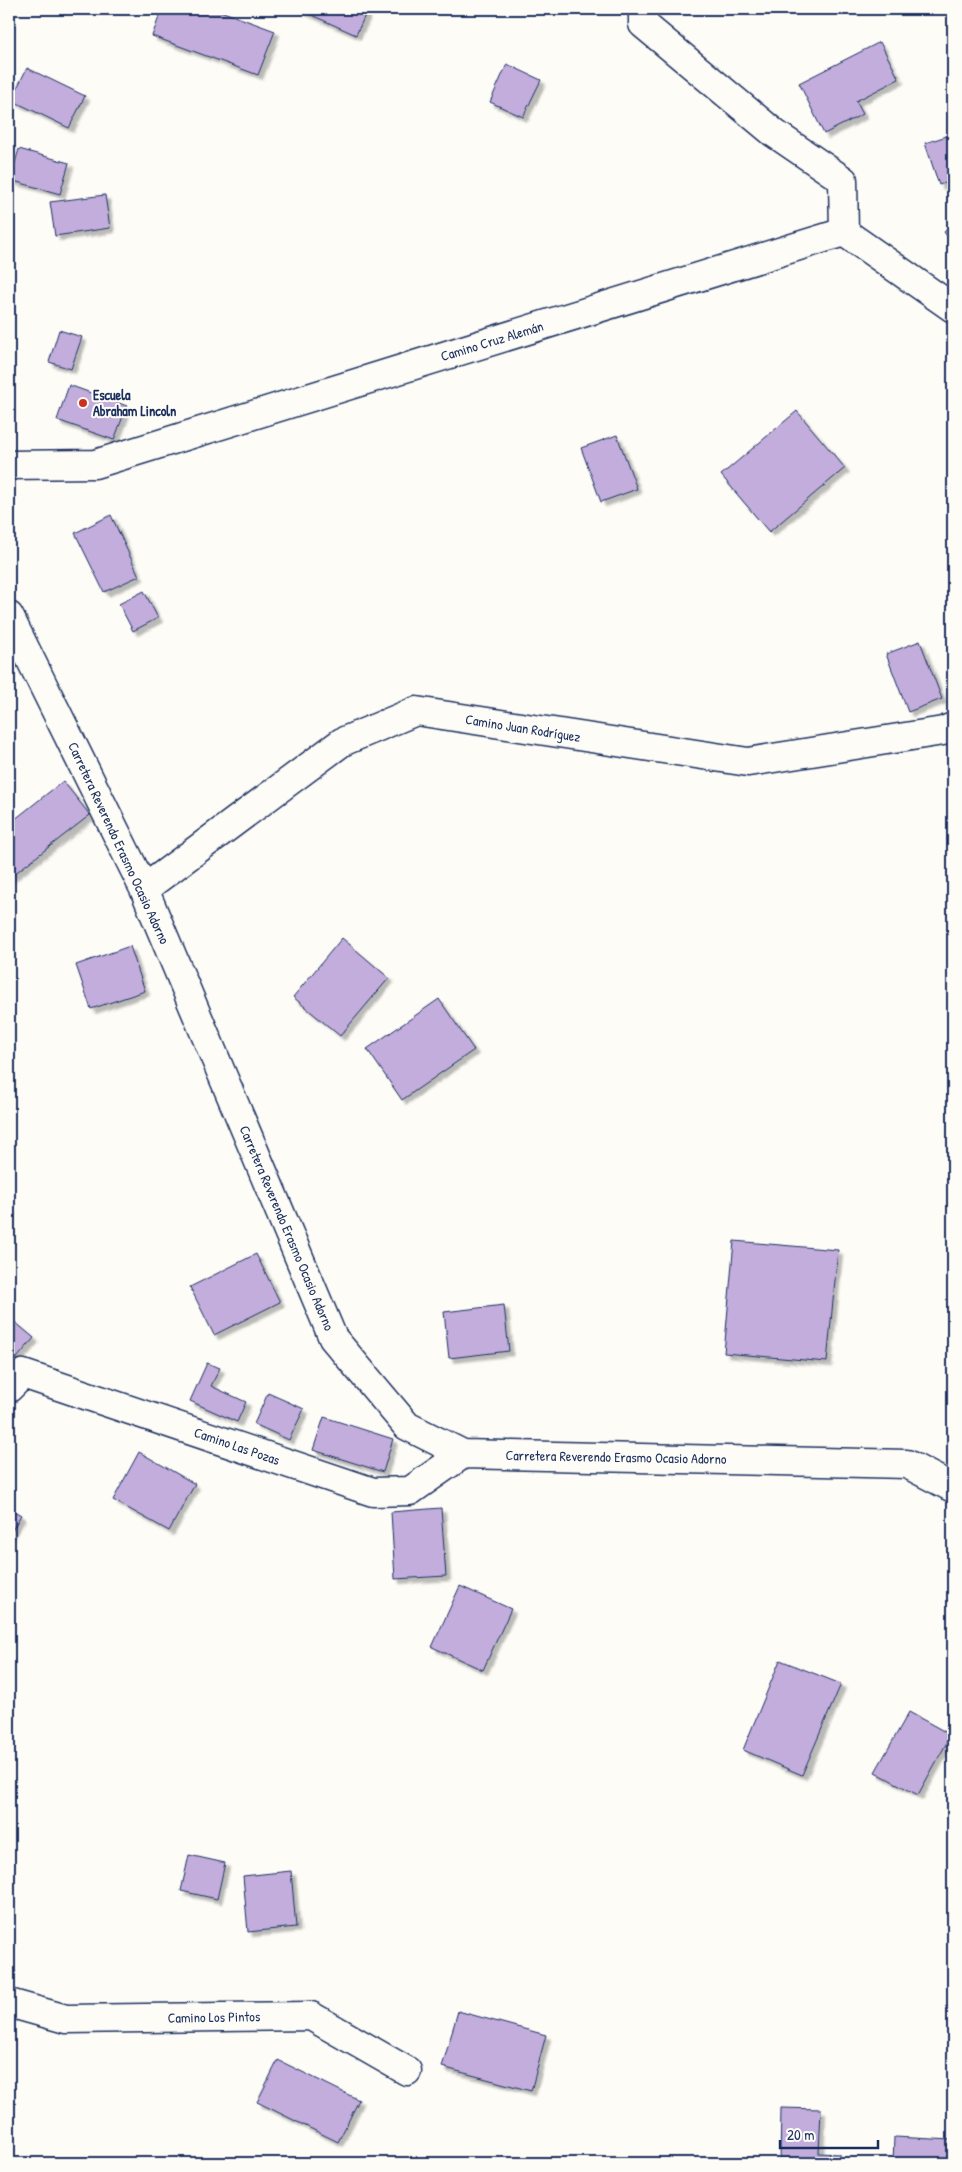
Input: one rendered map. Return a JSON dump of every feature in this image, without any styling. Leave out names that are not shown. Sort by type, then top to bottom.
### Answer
[{"type":"street","points":[[643,9],[643,24],[774,133],[843,180],[844,232],[953,308]]},
{"type":"street","name":"Camino Cruz Alemán","points":[[9,465],[95,464],[844,232]]},
{"type":"street","name":"Carretera Reverendo Erasmo Ocasio Adorno","points":[[9,616],[144,889],[333,1338],[408,1426],[463,1454],[907,1464],[953,1488]]},
{"type":"street","name":"Camino Juan Rodríguez","points":[[144,889],[342,742],[416,711],[748,762],[943,732],[953,727]]},
{"type":"street","name":"Camino Las Pozas","points":[[9,1388],[23,1374],[373,1492],[410,1491],[463,1454]]},
{"type":"street","name":"Camino Los Pintos","points":[[9,2003],[66,2019],[311,2016],[407,2071]]},
{"type":"building","points":[[162,9],[215,9],[275,31],[258,75],[152,36]]},
{"type":"building","points":[[298,9],[368,9],[356,35]]},
{"type":"building","points":[[880,42],[899,79],[856,101],[863,114],[824,134],[799,83]]},
{"type":"building","points":[[507,64],[541,80],[523,117],[490,102]]},
{"type":"building","points":[[27,68],[85,96],[69,128],[11,100]]},
{"type":"building","points":[[953,134],[953,180],[939,185],[925,143]]},
{"type":"building","points":[[19,149],[69,163],[60,194],[10,180]]},
{"type":"building","points":[[105,195],[110,228],[55,236],[50,202]]},
{"type":"building","points":[[953,224],[953,244],[944,232]]},
{"type":"building","points":[[59,330],[82,337],[71,369],[49,362]]},
{"type":"building","points":[[69,385],[127,406],[114,440],[57,420]]},
{"type":"building","points":[[797,411],[845,468],[769,532],[721,475]]},
{"type":"building","points":[[617,435],[637,489],[601,502],[581,448]]},
{"type":"building","points":[[111,515],[139,576],[104,592],[75,533]]},
{"type":"building","points":[[144,591],[158,618],[133,631],[119,604]]},
{"type":"building","points":[[920,641],[942,699],[908,712],[886,654]]},
{"type":"building","points":[[63,781],[90,815],[9,878],[9,824]]},
{"type":"building","points":[[342,938],[389,978],[340,1036],[293,997]]},
{"type":"building","points":[[130,946],[145,991],[91,1009],[76,965]]},
{"type":"building","points":[[439,999],[474,1050],[402,1100],[367,1049]]},
{"type":"building","points":[[734,1241],[838,1250],[827,1362],[724,1353]]},
{"type":"building","points":[[256,1254],[280,1302],[214,1335],[190,1287]]},
{"type":"building","points":[[504,1305],[509,1351],[449,1358],[444,1312]]},
{"type":"building","points":[[9,1317],[34,1338],[12,1364],[9,1361]]},
{"type":"building","points":[[207,1363],[220,1368],[211,1386],[246,1402],[237,1422],[190,1401]]},
{"type":"building","points":[[268,1393],[304,1409],[289,1440],[254,1424]]},
{"type":"building","points":[[324,1417],[393,1439],[383,1472],[313,1450]]},
{"type":"building","points":[[139,1452],[195,1484],[169,1531],[113,1500]]},
{"type":"building","points":[[9,1508],[21,1515],[9,1536]]},
{"type":"building","points":[[441,1508],[446,1576],[395,1579],[391,1512]]},
{"type":"building","points":[[460,1586],[511,1609],[483,1670],[432,1647]]},
{"type":"building","points":[[780,1660],[841,1684],[802,1775],[743,1750]]},
{"type":"building","points":[[909,1712],[951,1735],[918,1795],[875,1772]]},
{"type":"building","points":[[189,1855],[225,1863],[217,1899],[181,1891]]},
{"type":"building","points":[[291,1871],[296,1927],[248,1932],[243,1876]]},
{"type":"building","points":[[458,2011],[546,2035],[531,2091],[442,2067]]},
{"type":"building","points":[[278,2060],[359,2100],[338,2142],[257,2102]]},
{"type":"building","points":[[781,2108],[821,2109],[819,2153],[840,2154],[840,2163],[780,2163]]},
{"type":"building","points":[[894,2137],[953,2140],[953,2163],[893,2163]]},
{"type":"place","name":"Escuela Abraham Lincoln","points":[[83,403]]}]
